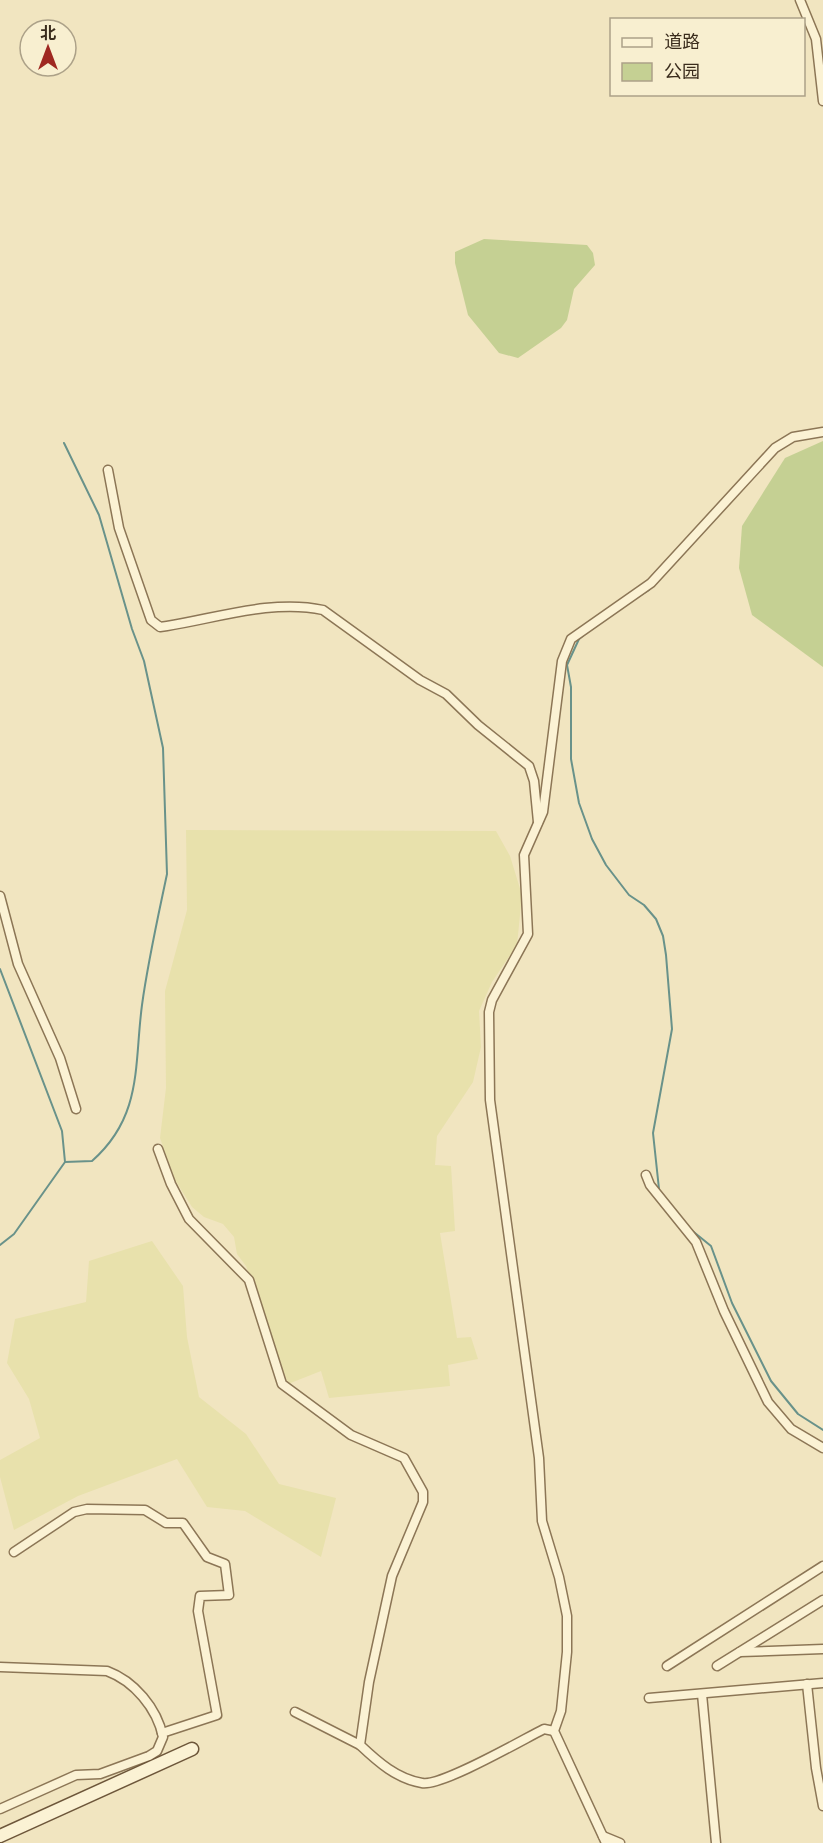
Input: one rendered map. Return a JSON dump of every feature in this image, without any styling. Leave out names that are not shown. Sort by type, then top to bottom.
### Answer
[{"type":"street","points":[[800,0],[816,39],[823,101]]},
{"type":"street","points":[[620,1843],[604,1839],[554,1731],[561,1711],[567,1652],[567,1616],[559,1577],[542,1521],[539,1458],[490,1100],[489,1012],[492,1000],[528,934],[524,855],[543,812],[562,661],[571,639],[651,584],[775,448],[793,437],[823,432]]},
{"type":"street","points":[[108,470],[119,528],[151,620],[160,627],[277,607],[304,606],[323,610],[420,680],[446,694],[478,725],[529,765],[534,781],[538,822]]},
{"type":"street","points":[[0,896],[18,964],[60,1058],[76,1109]]},
{"type":"street","points":[[158,1149],[171,1184],[189,1219],[249,1280],[282,1384],[351,1435],[404,1458],[423,1492],[423,1502],[392,1576],[369,1682],[360,1745]]},
{"type":"street","points":[[646,1175],[650,1185],[696,1242],[724,1311],[768,1402],[791,1429],[823,1448]]},
{"type":"street","points":[[14,1552],[74,1512],[87,1509],[145,1510],[166,1523],[183,1523],[207,1557],[225,1564],[229,1595],[200,1596],[198,1611],[217,1715],[162,1733]]},
{"type":"street","points":[[667,1666],[823,1566]]},
{"type":"street","points":[[717,1666],[823,1600]]},
{"type":"street","points":[[807,1610],[823,1610]]},
{"type":"street","points":[[739,1652],[823,1649]]},
{"type":"street","points":[[0,1666],[107,1671],[120,1676],[142,1695],[162,1733],[159,1746],[149,1756],[100,1774],[76,1775],[0,1809]]},
{"type":"street","points":[[649,1698],[823,1683]]},
{"type":"street","points":[[807,1684],[816,1768],[823,1806]]},
{"type":"street","points":[[702,1694],[716,1843]]},
{"type":"street","points":[[295,1712],[360,1745],[386,1768],[406,1779],[434,1784],[544,1729],[554,1731]]},
{"type":"street","points":[[0,1836],[192,1749]]},
{"type":"shaded area","points":[[186,830],[496,831],[510,856],[522,895],[517,945],[492,982],[479,1011],[481,1047],[473,1082],[437,1136],[435,1165],[451,1166],[455,1231],[440,1233],[457,1338],[471,1337],[478,1359],[448,1365],[450,1386],[329,1398],[321,1371],[288,1384],[246,1266],[237,1254],[234,1237],[223,1224],[204,1217],[192,1207],[175,1180],[160,1138],[166,1088],[165,991],[187,910]]},
{"type":"shaded area","points":[[152,1241],[183,1286],[187,1337],[199,1397],[246,1434],[279,1484],[336,1498],[321,1557],[245,1511],[207,1507],[177,1459],[78,1496],[14,1530],[0,1477],[0,1460],[40,1438],[29,1399],[7,1363],[15,1319],[86,1302],[89,1261]]},
{"type":"green space","points":[[484,239],[587,245],[593,253],[595,265],[574,289],[567,320],[561,328],[518,358],[499,353],[468,315],[455,263],[455,252]]},
{"type":"green space","points":[[823,441],[823,667],[752,615],[739,568],[742,526],[785,458]]},
{"type":"waterway","points":[[64,443],[99,515],[132,629],[144,661],[163,748],[167,874],[144,989],[136,1069],[128,1108],[108,1144],[92,1161],[65,1162]]},
{"type":"waterway","points":[[636,598],[649,590]]},
{"type":"waterway","points":[[587,632],[579,639],[567,665],[571,687],[571,759],[579,803],[592,839],[606,865],[629,895],[644,905],[656,919],[663,936],[666,955],[672,1029],[653,1133],[659,1189]]},
{"type":"waterway","points":[[0,969],[62,1131],[65,1162],[14,1234],[0,1245]]},
{"type":"waterway","points":[[690,1229],[711,1246],[732,1303],[771,1381],[798,1414],[823,1430]]}]
